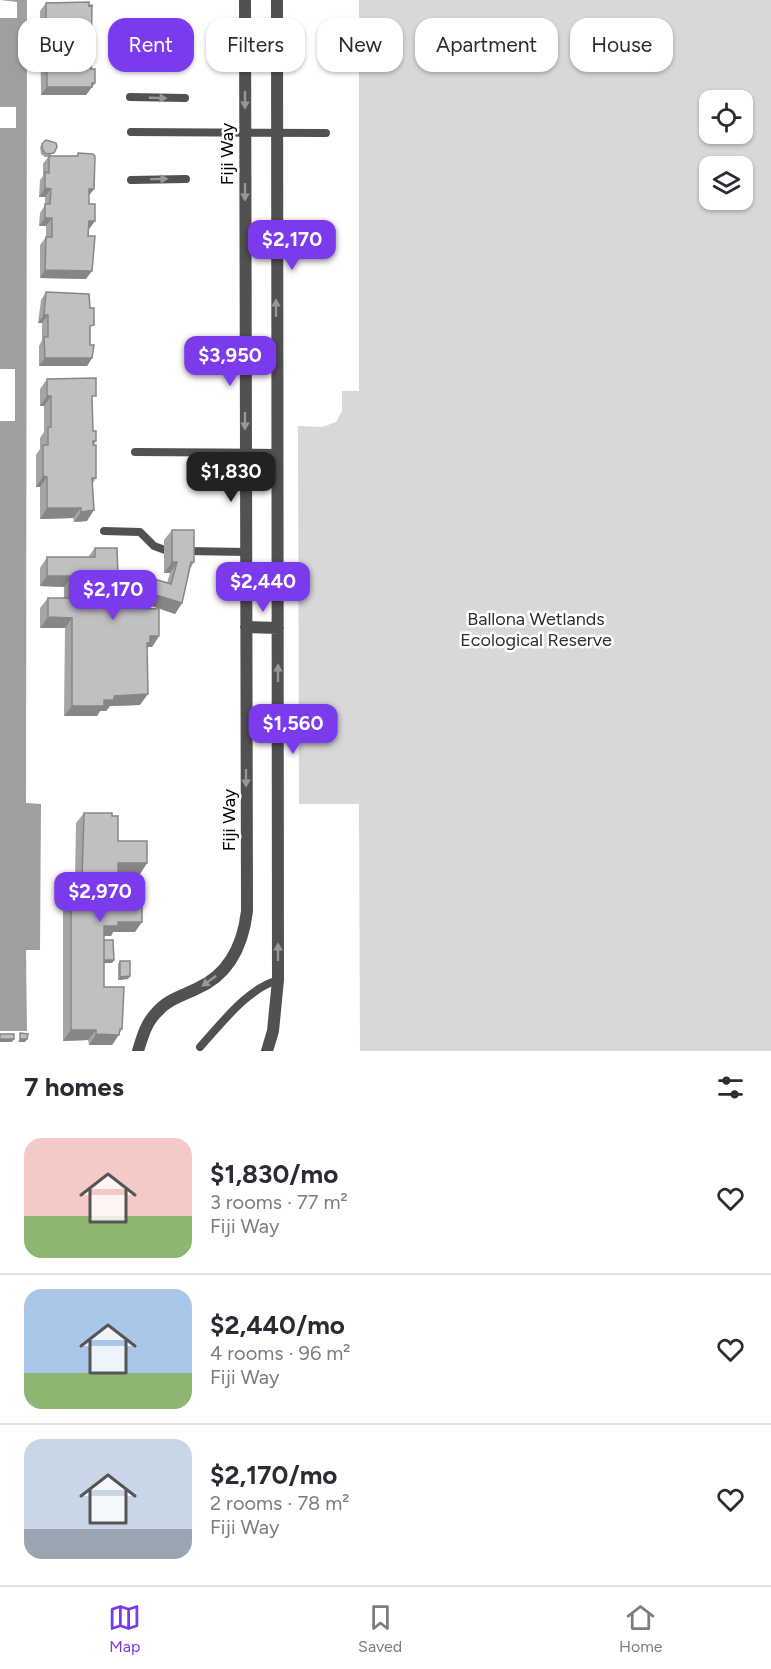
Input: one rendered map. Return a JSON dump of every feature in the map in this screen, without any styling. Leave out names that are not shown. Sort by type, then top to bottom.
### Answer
[{"type":"street","name":"Fiji Way","points":[[138,1051],[147,1024],[166,1003],[207,984],[234,957],[244,935],[247,911],[245,0]]},
{"type":"street","points":[[267,1051],[273,1031],[278,980],[277,0]]},
{"type":"street","points":[[246,627],[278,628]]},
{"type":"lane","points":[[130,97],[185,98]]},
{"type":"lane","points":[[131,132],[326,133]]},
{"type":"lane","points":[[131,180],[186,179]]},
{"type":"lane","points":[[135,452],[277,453]]},
{"type":"lane","points":[[104,531],[140,532],[154,546],[165,550]]},
{"type":"lane","points":[[187,551],[246,552]]},
{"type":"lane","points":[[200,1047],[254,992],[278,980]]},
{"type":"green space","name":"Ballona Wetlands Ecological Reserve","points":[[359,0],[771,0],[771,1051],[360,1051],[359,804],[299,804],[298,426],[322,427],[336,422],[342,411],[342,391],[359,391],[359,72],[403,72],[403,18],[359,18]]},
{"type":"shaded area","points":[[0,0],[27,0],[27,18],[18,18],[18,72],[27,72],[26,803],[41,804],[40,950],[26,950],[27,1031],[0,1031]]},
{"type":"pier","points":[[0,0],[17,2],[17,18],[0,18]]},
{"type":"pier","points":[[0,107],[16,107],[16,128],[0,128]]},
{"type":"pier","points":[[0,369],[15,369],[15,421],[0,421]]},
{"type":"building","points":[[89,2],[89,6],[92,5],[92,18],[46,18],[46,3]]},
{"type":"building","points":[[47,72],[95,72],[95,83],[92,83],[92,87],[47,87]]},
{"type":"building","points":[[46,140],[56,143],[54,153],[47,154],[43,151],[42,144]]},
{"type":"building","points":[[78,153],[95,156],[94,189],[89,189],[89,204],[95,204],[95,221],[89,221],[88,236],[95,236],[92,271],[45,270],[46,237],[52,237],[52,218],[45,218],[45,204],[50,204],[51,189],[45,188],[45,172],[49,173],[49,156],[78,156]]},
{"type":"building","points":[[46,292],[89,294],[90,308],[94,308],[94,325],[90,326],[90,345],[94,345],[92,358],[45,358],[44,337],[48,337],[48,315],[44,315]]},
{"type":"building","points":[[96,378],[96,396],[92,396],[93,431],[96,431],[96,441],[93,441],[93,445],[96,445],[96,478],[92,478],[94,510],[81,512],[81,508],[47,508],[47,477],[43,476],[43,445],[48,445],[48,427],[51,427],[51,396],[47,396],[47,379]]},
{"type":"building","points":[[172,530],[194,530],[194,562],[191,562],[182,603],[153,594],[132,608],[159,609],[159,636],[150,636],[150,643],[147,643],[148,694],[114,696],[114,700],[104,700],[104,706],[72,706],[72,618],[48,617],[48,598],[72,598],[72,576],[47,576],[47,557],[95,557],[95,548],[117,548],[118,577],[113,577],[113,599],[118,599],[151,578],[171,584],[177,562],[172,562]]},
{"type":"building","points":[[84,813],[112,813],[112,816],[118,816],[118,841],[147,841],[147,863],[118,863],[118,896],[142,896],[142,922],[118,922],[118,926],[104,926],[104,987],[124,987],[122,1029],[119,1035],[96,1034],[96,1030],[71,1030],[71,879],[82,879]]},
{"type":"building","points":[[104,940],[113,940],[114,960],[104,960]]},
{"type":"building","points":[[120,961],[130,961],[130,976],[120,977]]},
{"type":"building","points":[[20,1033],[28,1034],[27,1039],[20,1039]]},
{"type":"building","points":[[0,1034],[14,1034],[14,1039],[0,1039]]}]
